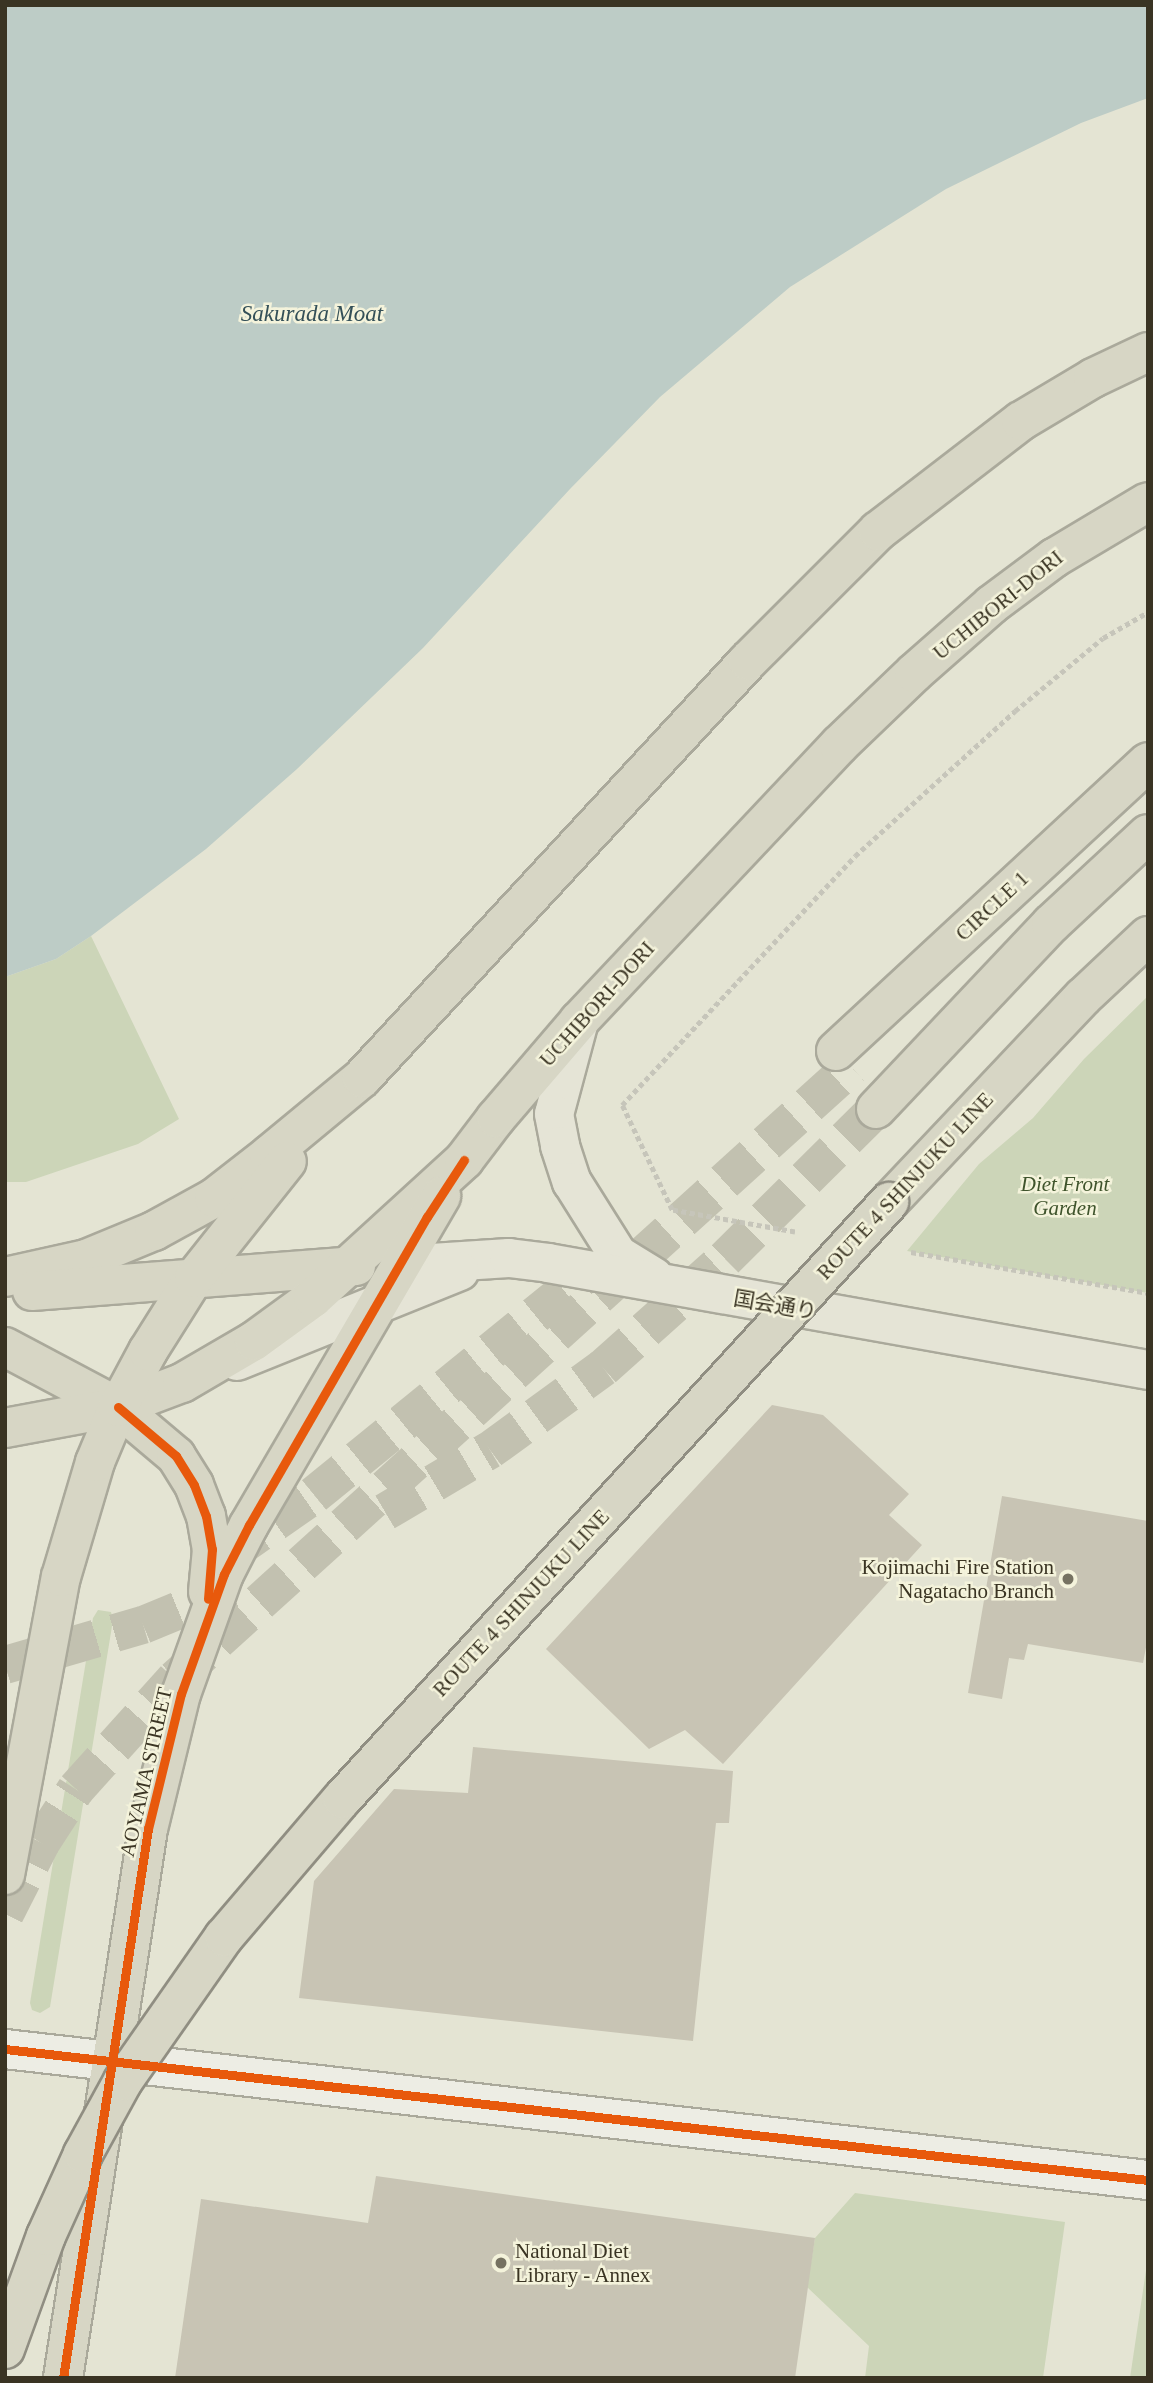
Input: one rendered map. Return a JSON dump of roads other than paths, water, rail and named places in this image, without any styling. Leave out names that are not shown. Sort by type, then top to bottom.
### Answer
[{"type":"highway","points":[[5,1875],[61,1577],[95,1462],[118,1408],[148,1350],[194,1278],[277,1171],[362,1078],[748,661],[878,531],[1021,421],[1093,378],[1148,352]]},
{"type":"highway","name":"UCHIBORI-DORI","points":[[5,1428],[118,1408],[182,1383],[254,1341],[313,1298],[464,1160],[496,1118],[579,1021],[839,745],[914,673],[991,605],[1054,558],[1148,502]]},
{"type":"highway","name":"CIRCLE 1","points":[[844,1059],[1078,826],[1148,762]]},
{"type":"highway","points":[[876,1109],[1051,924],[1148,834]]},
{"type":"highway","name":"ROUTE 4 SHINJUKU LINE","points":[[5,2349],[46,2236],[83,2154],[123,2081],[232,1928],[342,1799],[889,1202],[1083,997],[1148,936]]},
{"type":"highway","points":[[5,1277],[86,1259],[154,1231],[214,1198],[362,1078]]},
{"type":"highway","name":"AOYAMA STREET","points":[[63,2378],[148,1829],[181,1694],[225,1574],[250,1525],[464,1160]]},
{"type":"highway","points":[[5,1294],[345,1266],[401,1265]]},
{"type":"highway","points":[[5,1347],[118,1408],[176,1456],[194,1485],[206,1517],[212,1549],[204,1627]]},
{"type":"main road","points":[[579,1021],[554,1114],[559,1146],[572,1182],[618,1255],[641,1272],[678,1288]]},
{"type":"main road","points":[[182,1383],[459,1271],[509,1258]]},
{"type":"main road","name":"国会通り","points":[[401,1265],[509,1258],[1148,1370]]},
{"type":"street","points":[[5,2049],[1088,2171],[1148,2180]]},
{"type":"water","name":"Sakurada Moat","points":[[5,5],[1148,5],[1148,98],[1081,123],[946,189],[790,287],[660,397],[570,489],[423,648],[297,769],[206,849],[91,936],[56,959],[5,977]]},
{"type":"tunnel","points":[[5,1914],[41,1843],[76,1789],[175,1679],[851,1067]]},
{"type":"tunnel","points":[[385,1512],[490,1450],[603,1368],[725,1259],[876,1109]]},
{"type":"tunnel","points":[[228,1555],[314,1495],[591,1270]]},
{"type":"tunnel","points":[[5,1665],[143,1625],[240,1585]]},
{"type":"place","name":"Kojimachi Fire Station Nagatacho Branch","points":[[1068,1579]]},
{"type":"place","name":"National Diet Library - Annex","points":[[501,2263]]},
{"type":"park label","name":"Diet Front Garden","points":[[1065,1196]]}]
